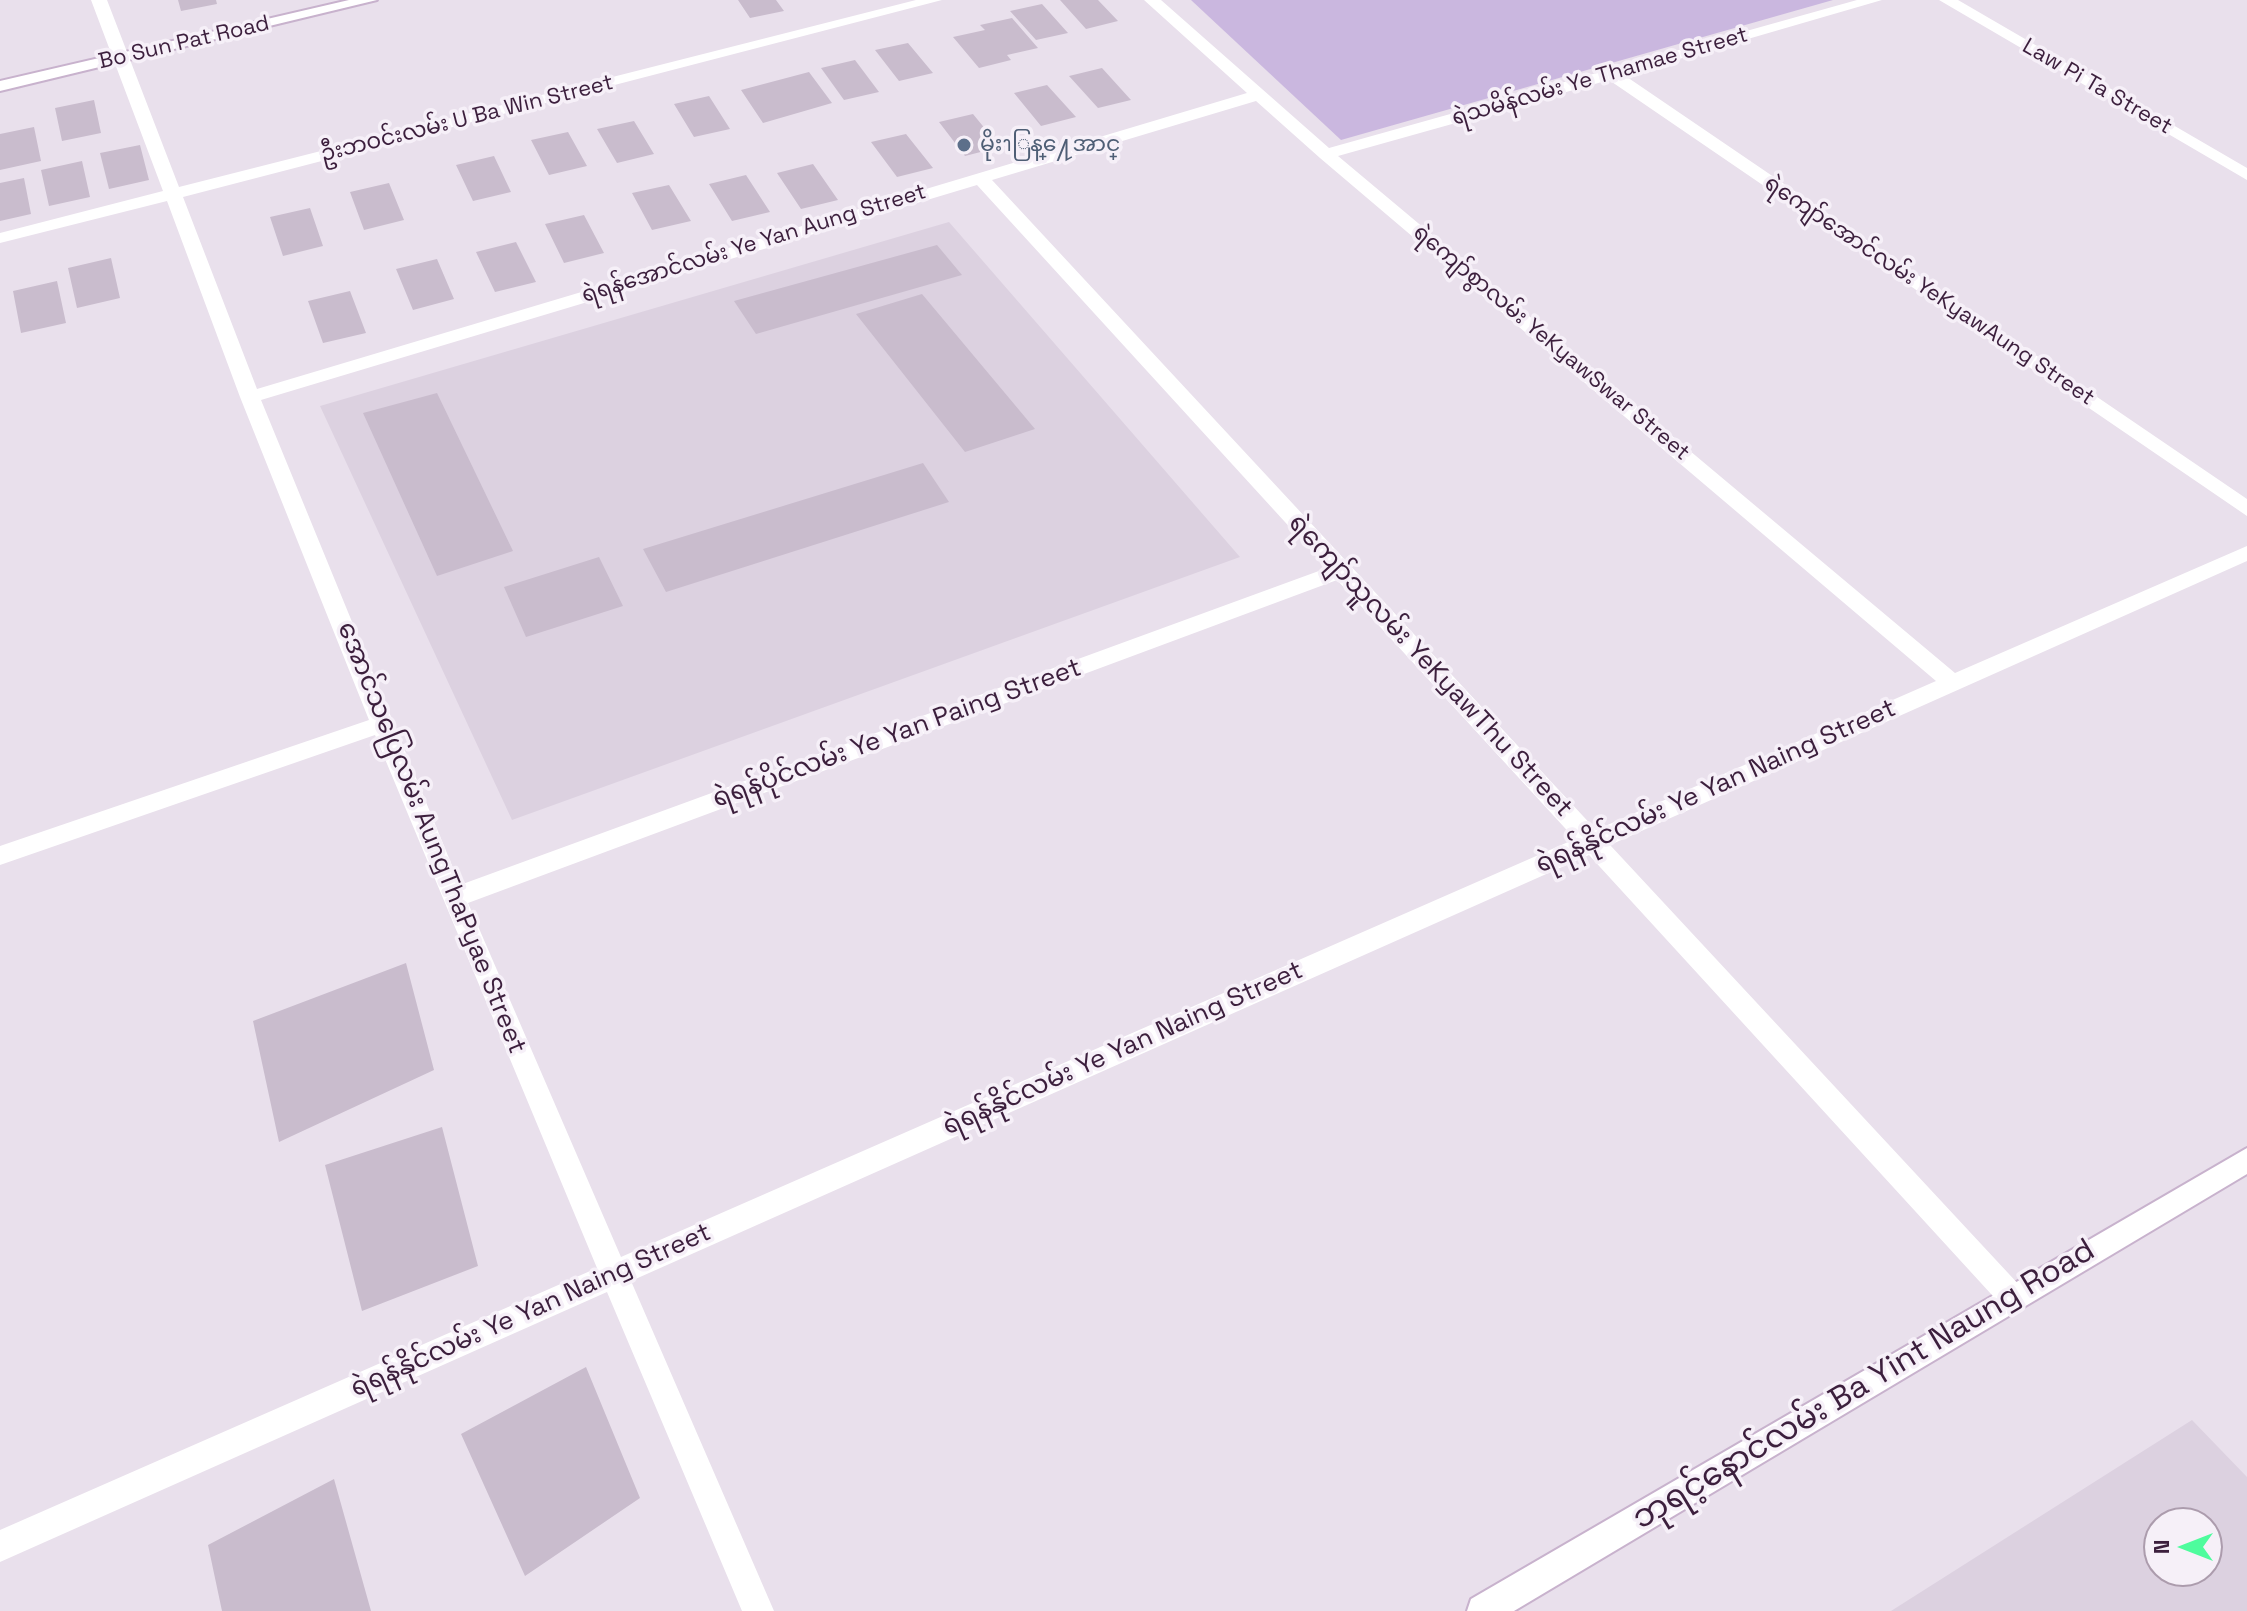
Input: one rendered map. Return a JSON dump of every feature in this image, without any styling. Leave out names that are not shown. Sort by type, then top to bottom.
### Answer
[{"type":"street","name":"အောင်သပြေလမ်း AungThaPyae Street","points":[[99,0],[250,397],[453,898],[758,1611]]},
{"type":"street","name":"Bo Sun Pat Road","points":[[0,86],[369,0]]},
{"type":"street","name":"ဦးဘဝင်းလမ်း U Ba Win Street","points":[[0,238],[934,0]]},
{"type":"street","name":"ရဲကျော်စွာလမ်း YeKyawSwar Street","points":[[1152,0],[1326,154],[1953,683]]},
{"type":"street","name":"ရဲသမိန်လမ်း Ye Thamae Street","points":[[1326,154],[1874,0]]},
{"type":"street","name":"Law Pi Ta Street","points":[[1947,0],[2247,175]]},
{"type":"street","name":"ရဲကျော်အောင်လမ်း YeKyawAung Street","points":[[1611,74],[2247,509]]},
{"type":"street","name":"ရဲရန်အောင်လမ်း Ye Yan Aung Street","points":[[250,397],[978,176],[1258,95]]},
{"type":"street","name":"ရဲကျော်သူလမ်း YeKyawThu Street","points":[[978,176],[2012,1297]]},
{"type":"street","name":"ရဲရန်နိုင်လမ်း Ye Yan Naing Street","points":[[0,1546],[2247,553]]},
{"type":"street","name":"ရဲရန်ပိုင်လမ်း Ye Yan Paing Street","points":[[453,898],[1342,570]]},
{"type":"street","points":[[0,856],[383,724]]},
{"type":"street","name":"ဘုရင့်နောင်လမ်း Ba Yint Naung Road","points":[[1483,1611],[2247,1160]]},
{"type":"shaded area","points":[[1191,0],[1833,0],[1341,140]]},
{"type":"shaded area","points":[[949,222],[1240,557],[512,820],[320,406]]},
{"type":"shaded area","points":[[2192,1420],[2247,1477],[2247,1611],[1891,1611]]},
{"type":"building","points":[[178,0],[216,0],[217,4],[181,11]]},
{"type":"building","points":[[738,0],[776,0],[784,11],[750,18]]},
{"type":"building","points":[[1060,0],[1098,0],[1118,21],[1086,29]]},
{"type":"building","points":[[1042,4],[1068,33],[1036,40],[1010,11]]},
{"type":"building","points":[[1012,18],[1038,48],[1007,55],[1011,60],[979,68],[953,37],[985,30],[980,25]]},
{"type":"building","points":[[908,43],[933,73],[899,81],[875,50]]},
{"type":"building","points":[[855,60],[879,92],[844,100],[821,68]]},
{"type":"building","points":[[1102,68],[1131,100],[1098,108],[1069,76]]},
{"type":"building","points":[[809,72],[832,103],[763,123],[741,90]]},
{"type":"building","points":[[1047,85],[1076,117],[1041,126],[1014,93]]},
{"type":"building","points":[[709,96],[730,129],[694,137],[674,104]]},
{"type":"building","points":[[94,100],[101,133],[62,141],[55,108]]},
{"type":"building","points":[[973,114],[1000,147],[965,156],[939,122]]},
{"type":"building","points":[[634,121],[654,154],[617,163],[597,129]]},
{"type":"building","points":[[34,127],[41,161],[0,170],[0,134]]},
{"type":"building","points":[[568,132],[587,166],[549,175],[531,140]]},
{"type":"building","points":[[906,134],[933,168],[897,177],[871,142]]},
{"type":"building","points":[[140,145],[149,180],[109,189],[100,153]]},
{"type":"building","points":[[494,156],[511,192],[473,201],[456,165]]},
{"type":"building","points":[[82,161],[90,197],[49,206],[41,170]]},
{"type":"building","points":[[813,164],[838,200],[801,209],[777,173]]},
{"type":"building","points":[[746,175],[770,212],[732,221],[709,184]]},
{"type":"building","points":[[24,178],[31,214],[0,221],[0,183]]},
{"type":"building","points":[[389,183],[404,220],[364,230],[350,192]]},
{"type":"building","points":[[669,185],[691,221],[652,230],[632,193]]},
{"type":"building","points":[[310,208],[323,246],[283,256],[270,217]]},
{"type":"building","points":[[584,215],[604,253],[564,263],[545,224]]},
{"type":"building","points":[[516,242],[536,282],[495,292],[476,252]]},
{"type":"building","points":[[937,245],[962,275],[756,334],[734,301]]},
{"type":"building","points":[[111,258],[120,298],[77,308],[68,268]]},
{"type":"building","points":[[437,259],[454,299],[413,310],[396,269]]},
{"type":"building","points":[[57,281],[66,323],[21,333],[13,291]]},
{"type":"building","points":[[350,291],[366,333],[323,343],[308,301]]},
{"type":"building","points":[[922,294],[1035,429],[965,452],[856,314]]},
{"type":"building","points":[[437,393],[513,551],[437,576],[363,413]]},
{"type":"building","points":[[923,463],[949,502],[666,592],[643,549]]},
{"type":"building","points":[[599,557],[623,606],[526,637],[504,587]]},
{"type":"building","points":[[406,963],[434,1070],[279,1142],[253,1021]]},
{"type":"building","points":[[442,1127],[478,1266],[362,1311],[325,1165]]},
{"type":"building","points":[[586,1367],[640,1498],[525,1576],[461,1434]]},
{"type":"building","points":[[334,1479],[371,1611],[222,1611],[208,1545]]},
{"type":"place","name":"မိုးၫြန္႔ေအာင္","points":[[964,145]]}]
